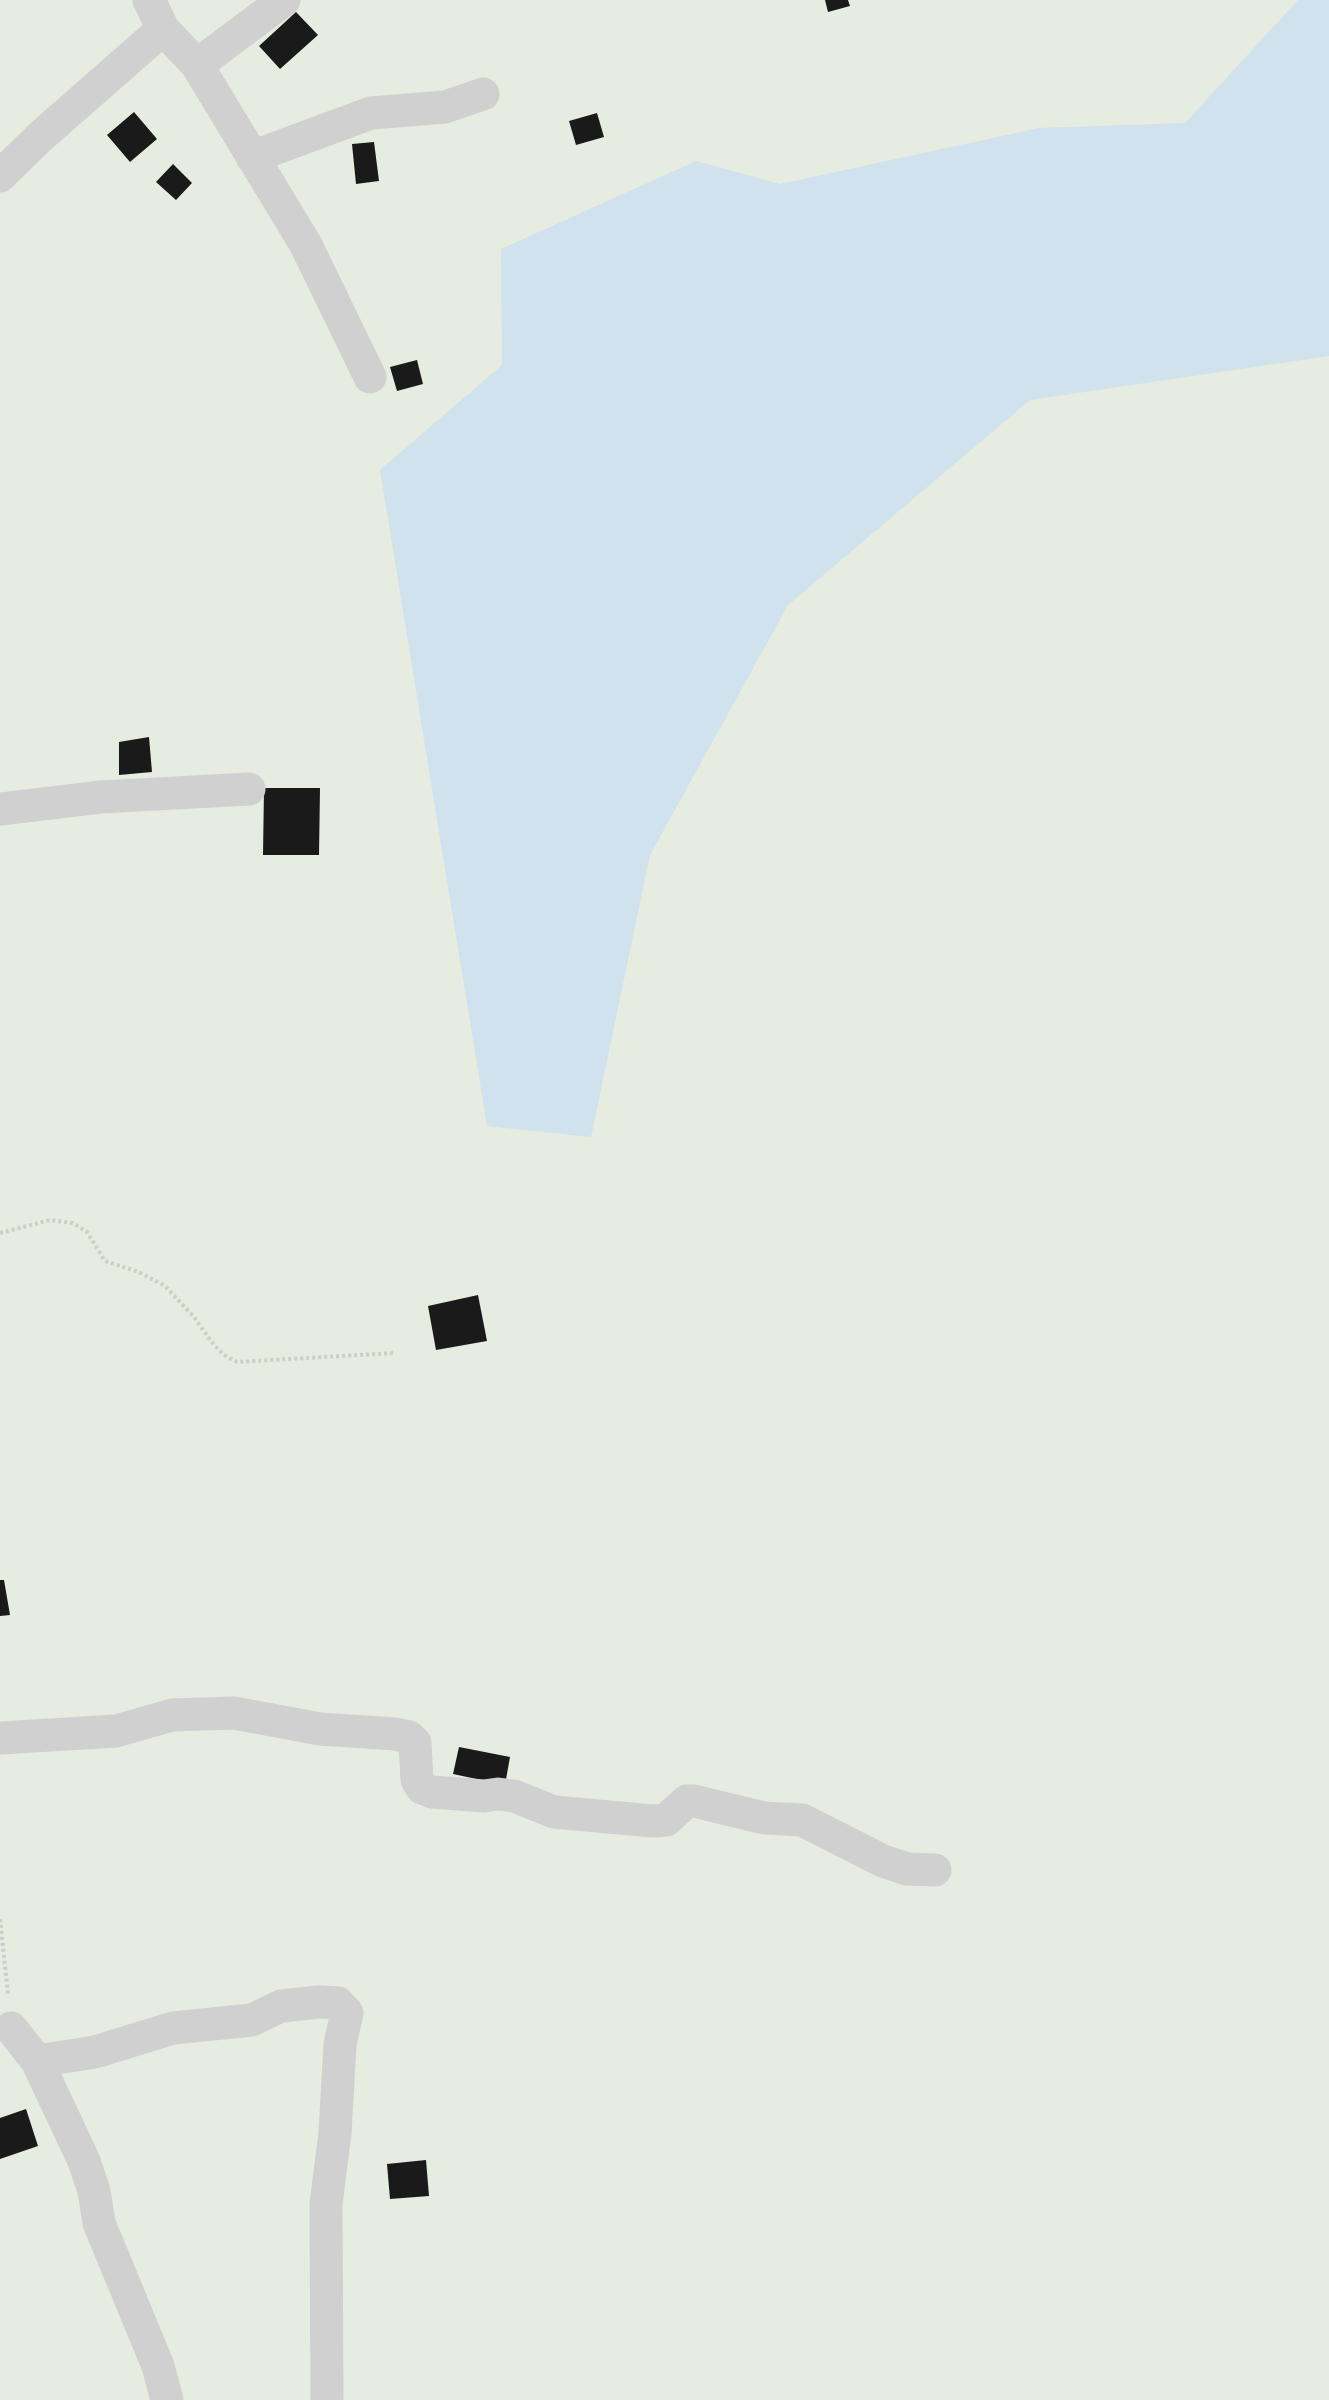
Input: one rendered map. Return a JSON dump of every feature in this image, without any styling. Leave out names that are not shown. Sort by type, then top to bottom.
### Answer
[{"type":"street","points":[[149,0],[163,29],[197,65],[306,244],[370,377]]},
{"type":"street","points":[[197,65],[284,0]]},
{"type":"street","points":[[0,176],[40,137],[163,29]]},
{"type":"street","points":[[252,157],[371,113],[445,107],[483,94]]},
{"type":"street","points":[[0,809],[101,797],[249,789]]},
{"type":"street","points":[[0,1738],[116,1731],[172,1715],[234,1713],[320,1729],[395,1734],[409,1737],[415,1743],[417,1780],[422,1788],[432,1792],[506,1795],[554,1812],[653,1821],[666,1820],[687,1801],[694,1802],[764,1818],[802,1820],[883,1861],[907,1869],[935,1870]]},
{"type":"street","points":[[37,2061],[95,2052],[173,2028],[252,2020],[281,2006],[319,2002],[338,2003],[347,2013],[340,2043],[338,2105],[326,2204],[327,2400]]},
{"type":"street","points":[[11,2028],[37,2061],[84,2161],[94,2191],[99,2223],[158,2366],[167,2400]]},
{"type":"path","points":[[0,1233],[50,1220],[73,1223],[87,1232],[105,1261],[139,1272],[165,1286],[194,1317],[214,1345],[224,1355],[237,1362],[394,1353]]},
{"type":"path","points":[[0,1918],[11,2028]]},
{"type":"shaded area","points":[[0,0],[1329,0],[1329,2400],[0,2400]]},
{"type":"water","points":[[1298,0],[1329,0],[1329,356],[1030,400],[788,605],[650,855],[591,1137],[487,1126],[380,470],[502,365],[501,249],[696,161],[780,184],[1039,128],[1185,123]]},
{"type":"building","points":[[825,0],[848,0],[850,6],[828,12]]},
{"type":"building","points":[[296,12],[318,35],[280,69],[259,46]]},
{"type":"building","points":[[134,112],[157,139],[130,162],[107,135]]},
{"type":"building","points":[[597,113],[604,137],[576,145],[569,121]]},
{"type":"building","points":[[374,142],[379,181],[356,184],[352,144]]},
{"type":"building","points":[[173,164],[192,183],[176,200],[156,182]]},
{"type":"building","points":[[417,360],[423,384],[397,391],[390,367]]},
{"type":"building","points":[[149,737],[152,772],[119,775],[119,742]]},
{"type":"building","points":[[264,788],[320,788],[319,855],[263,855]]},
{"type":"building","points":[[478,1295],[487,1341],[436,1350],[428,1306]]},
{"type":"building","points":[[0,1580],[4,1580],[10,1615],[0,1616]]},
{"type":"building","points":[[459,1747],[510,1757],[505,1785],[453,1774]]},
{"type":"building","points":[[26,2109],[38,2146],[0,2159],[0,2118]]},
{"type":"building","points":[[426,2160],[429,2196],[390,2199],[387,2164]]}]
